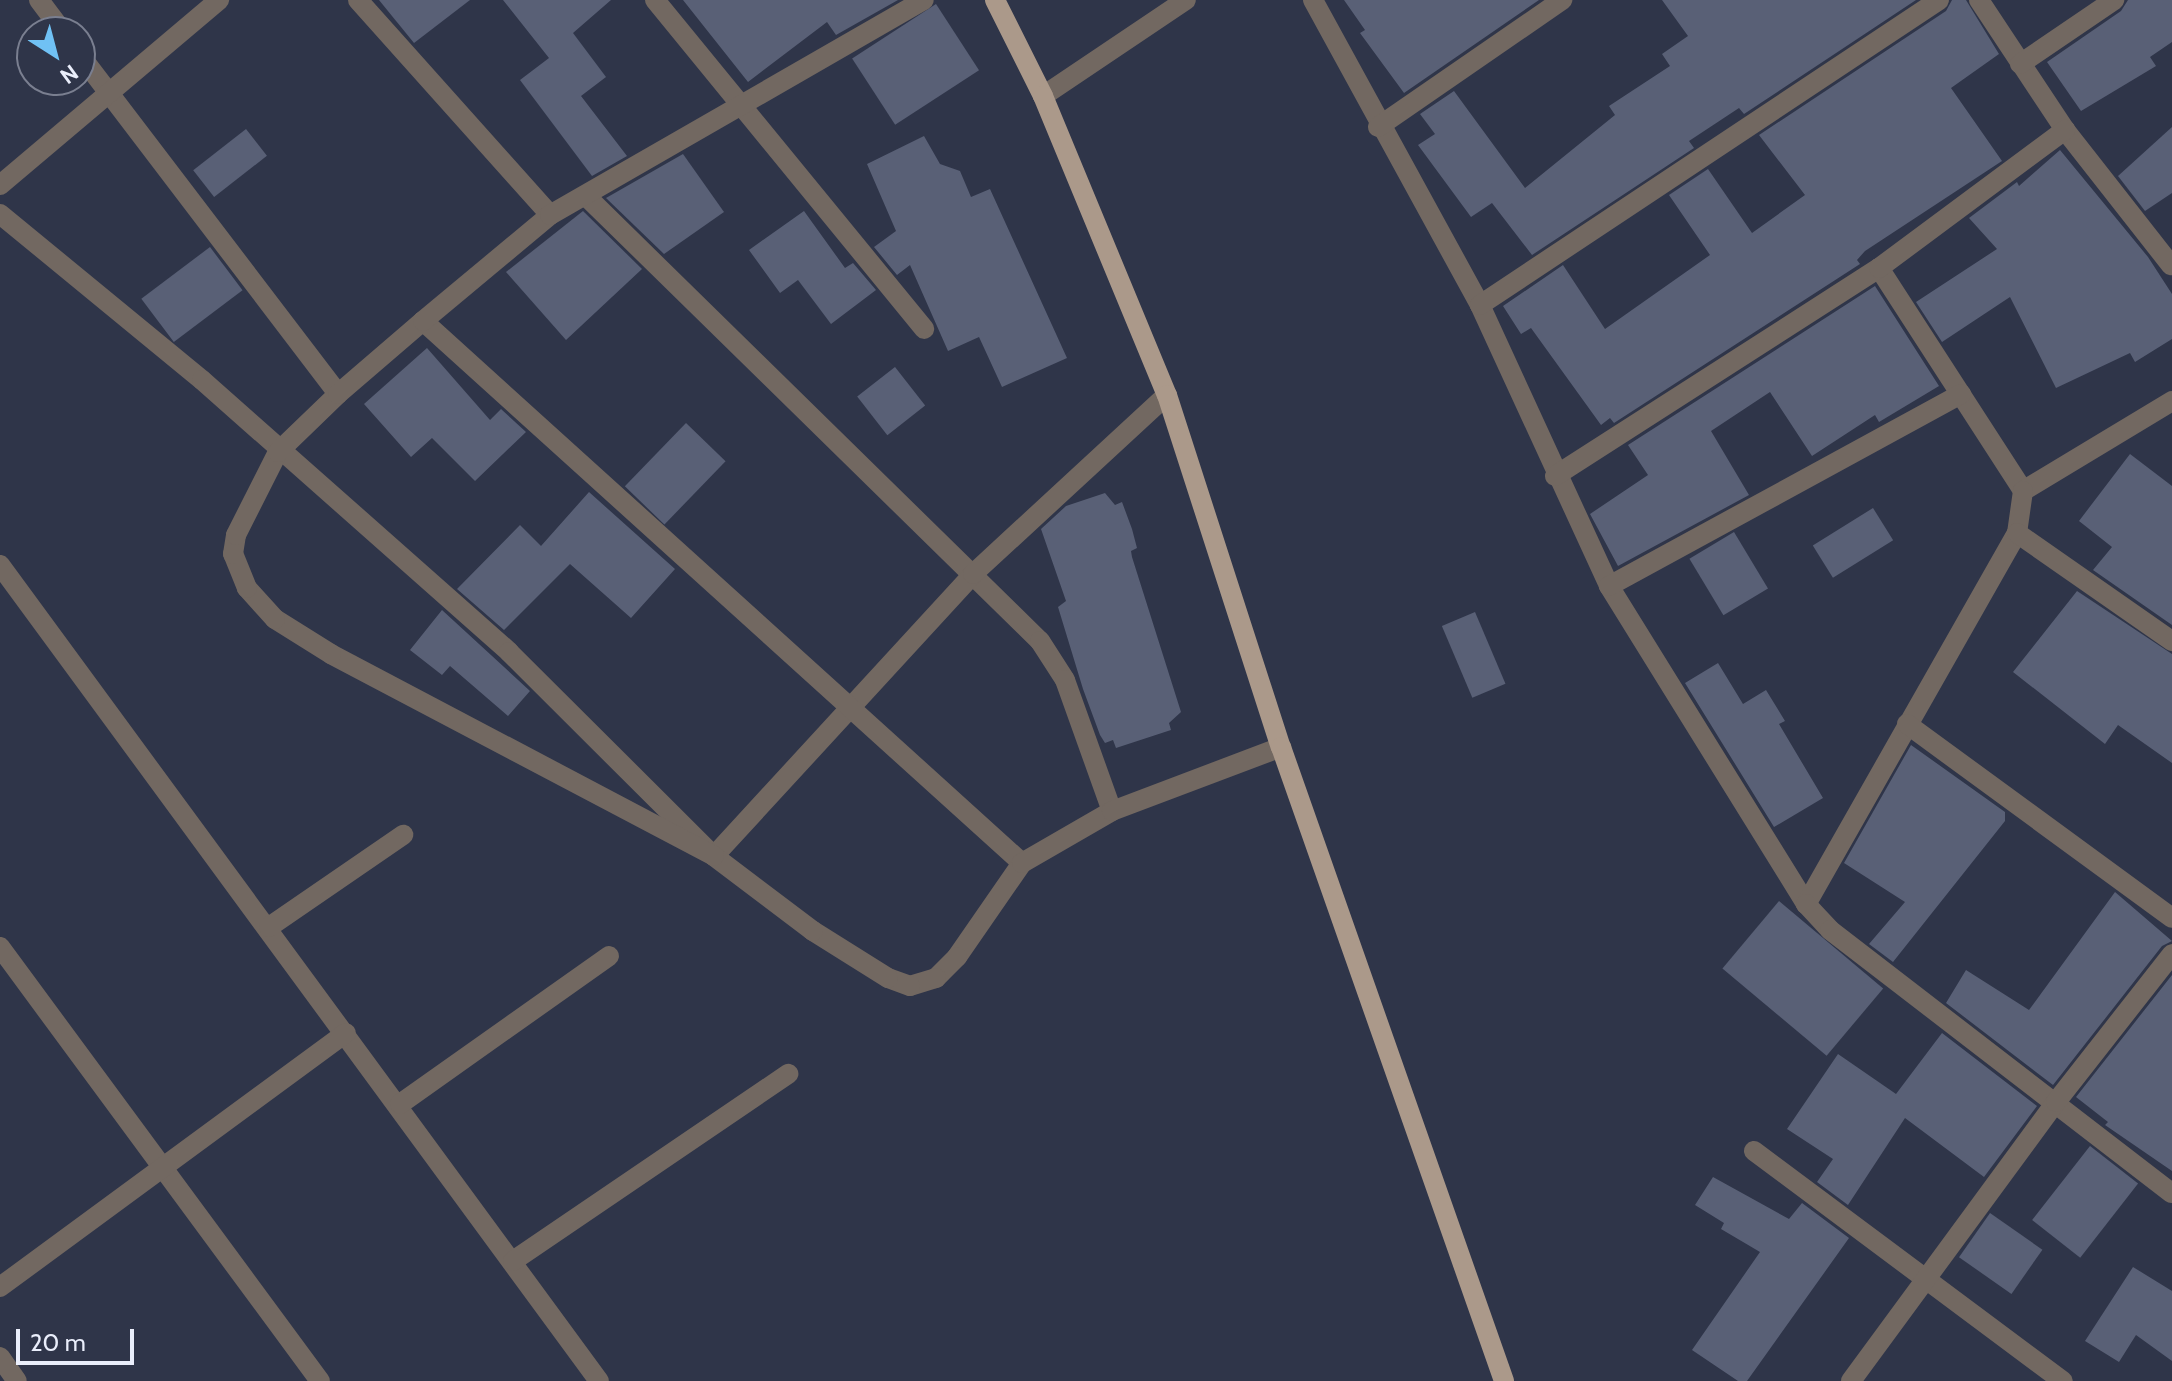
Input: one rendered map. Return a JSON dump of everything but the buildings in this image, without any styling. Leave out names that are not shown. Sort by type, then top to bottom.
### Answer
[{"type":"main road","points":[[995,0],[1043,96],[1167,395],[1281,747],[1504,1381]]},
{"type":"street","points":[[0,185],[219,0]]},
{"type":"street","points":[[358,0],[550,215]]},
{"type":"street","points":[[655,0],[745,105],[924,329]]},
{"type":"street","points":[[714,856],[275,619],[247,588],[233,554],[236,535],[278,452],[338,394],[550,215],[587,197],[924,0]]},
{"type":"street","points":[[1043,96],[1186,0]]},
{"type":"street","points":[[1313,0],[1378,127],[1480,305],[1555,476],[1609,586],[1806,904],[1830,930],[2172,1193]]},
{"type":"street","points":[[1378,127],[1562,0]]},
{"type":"street","points":[[1480,305],[1939,0]]},
{"type":"street","points":[[1979,0],[2065,130],[2172,266]]},
{"type":"street","points":[[2020,64],[2114,0]]},
{"type":"street","points":[[96,76],[338,394]]},
{"type":"street","points":[[1555,476],[1879,268],[2065,130]]},
{"type":"street","points":[[587,197],[1040,641],[1065,680],[1112,811]]},
{"type":"street","points":[[0,214],[202,380],[278,452],[509,652],[714,856],[813,931],[910,986],[936,978],[957,957],[1022,863],[1112,811],[1281,747]]},
{"type":"street","points":[[1806,904],[2017,533],[2023,491],[1879,268]]},
{"type":"street","points":[[423,321],[849,703],[1022,863]]},
{"type":"street","points":[[1609,586],[1961,394]]},
{"type":"street","points":[[714,856],[849,703],[973,574],[1167,395]]},
{"type":"street","points":[[2023,491],[2172,401]]},
{"type":"street","points":[[2017,533],[2172,641]]},
{"type":"street","points":[[0,565],[400,1104],[599,1381]]},
{"type":"street","points":[[1907,724],[2172,918]]},
{"type":"street","points":[[269,927],[403,835]]},
{"type":"street","points":[[0,947],[320,1381]]},
{"type":"street","points":[[1851,1381],[2056,1102],[2172,954]]},
{"type":"street","points":[[400,1104],[609,956]]},
{"type":"street","points":[[0,1287],[346,1033]]},
{"type":"street","points":[[513,1261],[788,1074]]},
{"type":"street","points":[[1754,1151],[2063,1381]]},
{"type":"street","points":[[0,1357],[17,1381]]}]
